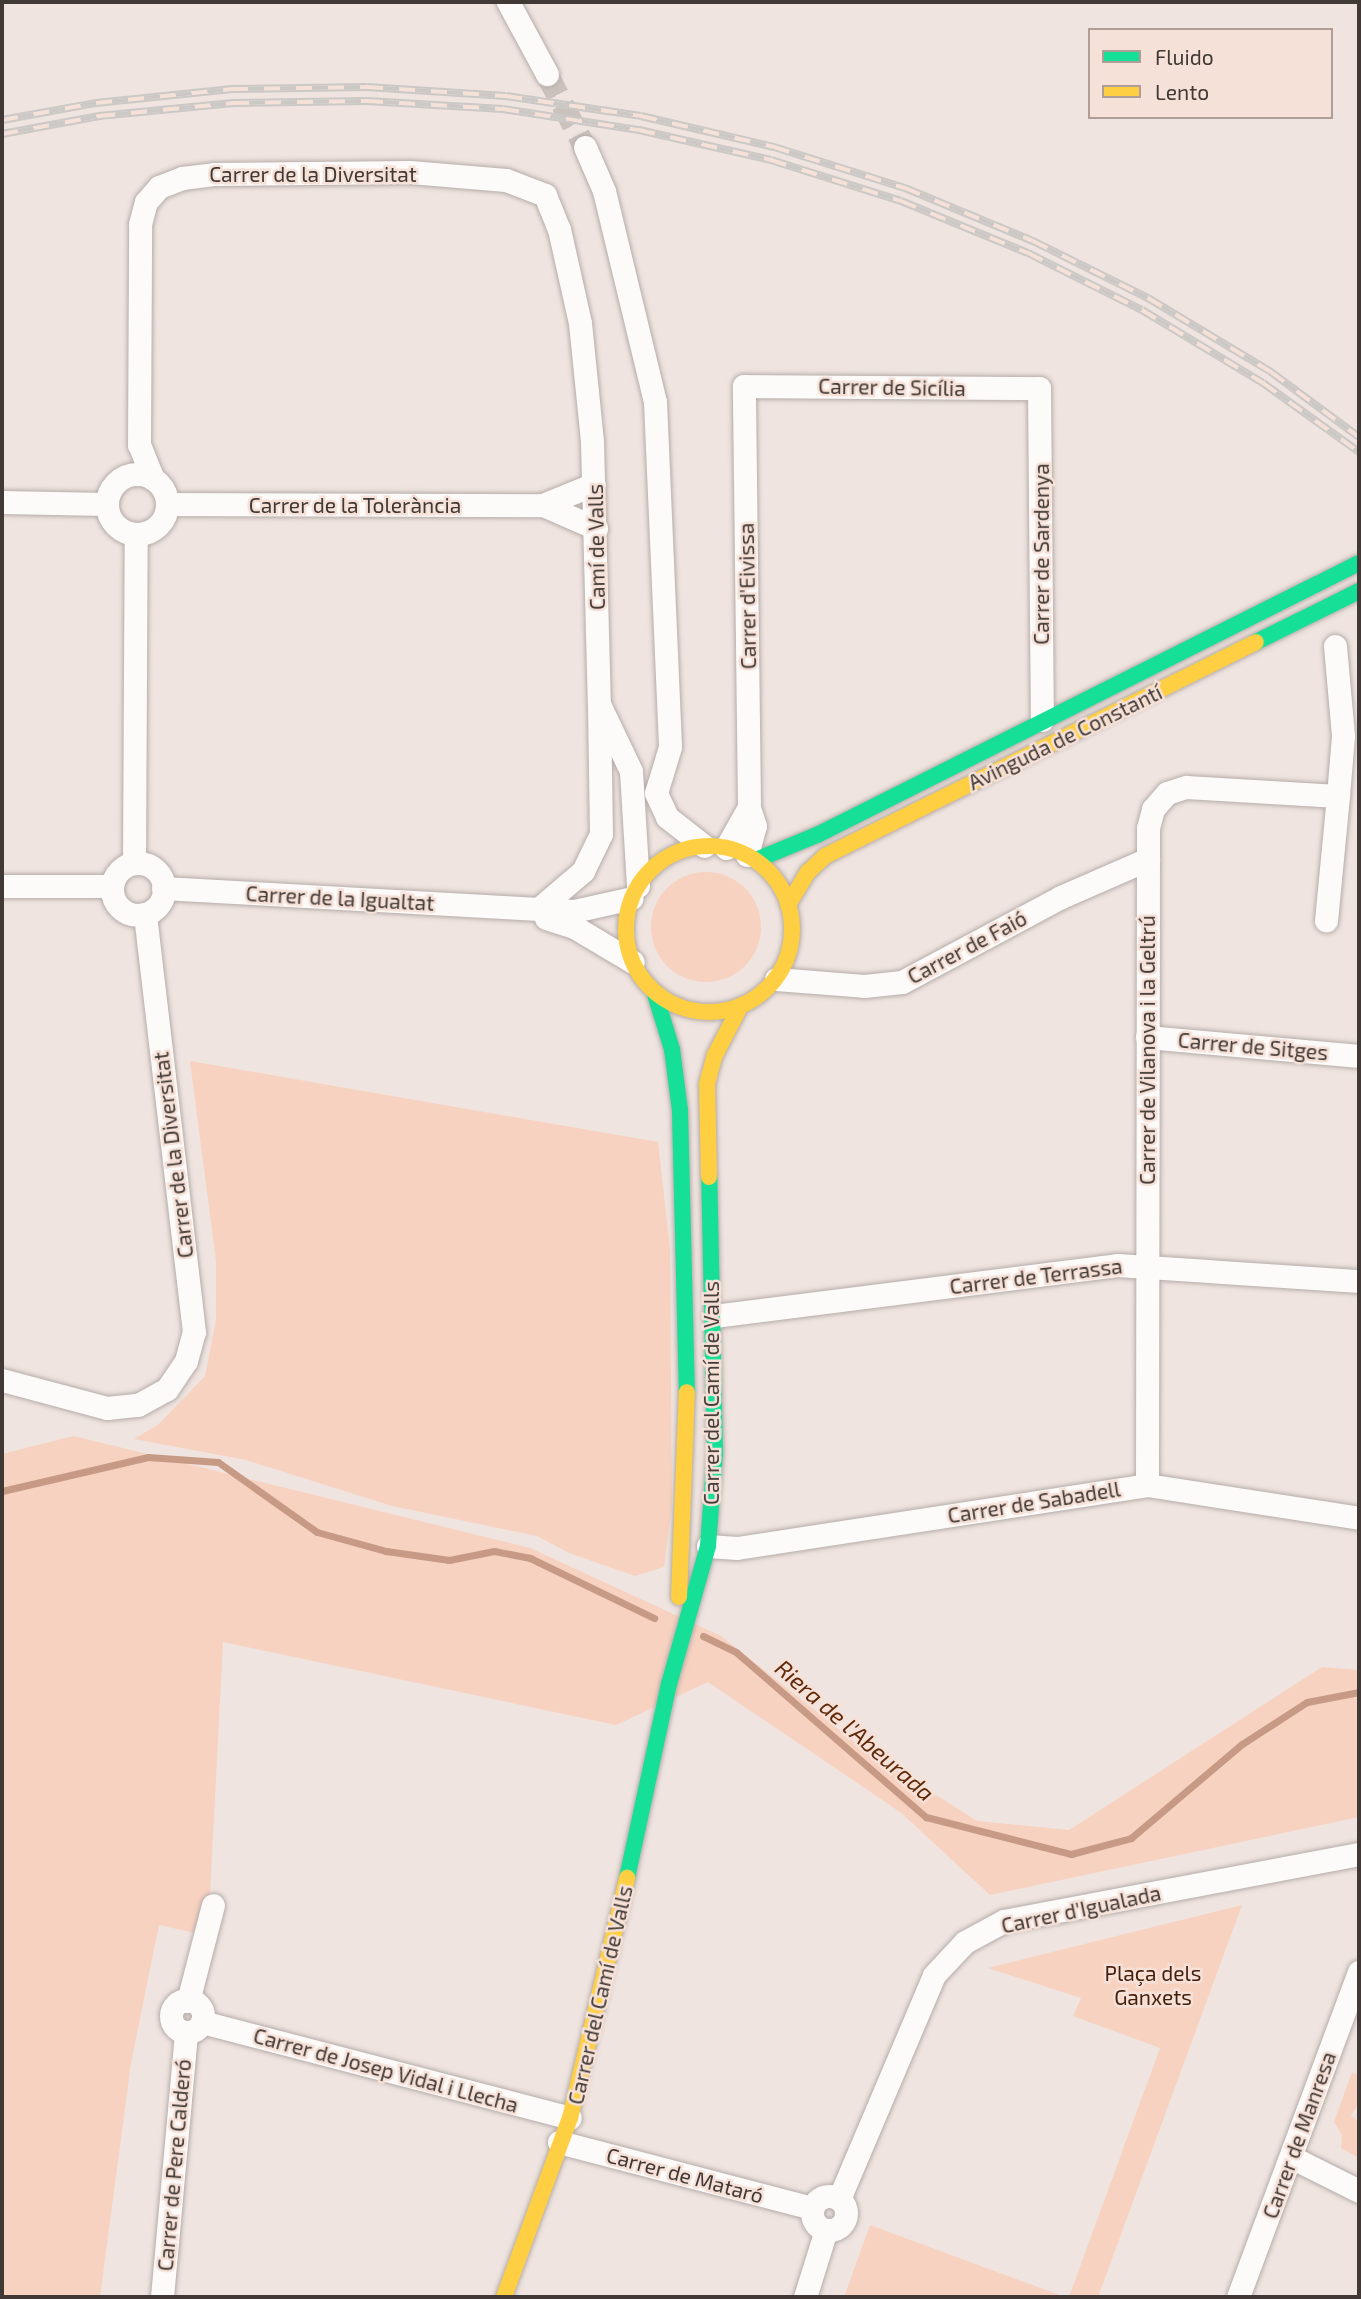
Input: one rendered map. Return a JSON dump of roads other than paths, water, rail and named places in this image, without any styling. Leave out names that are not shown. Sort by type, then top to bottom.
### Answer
[{"type":"main road","points":[[733,852],[779,884],[789,905],[792,935],[776,979],[741,1005],[695,1011],[654,991],[633,962],[626,930],[640,885],[668,857],[733,852],[817,835],[1044,726],[1359,563]]},
{"type":"main road","points":[[1310,616],[1359,577]]},
{"type":"main road","name":"Avinguda de Constantí","points":[[789,905],[817,862],[868,834],[1359,591]]},
{"type":"main road","points":[[868,834],[918,800],[1044,726],[1161,675],[1241,651]]},
{"type":"main road","name":"Carrer del Camí de Valls","points":[[654,991],[673,1049],[680,1111],[687,1346],[683,1551],[669,1684]]},
{"type":"main road","name":"Carrer del Camí de Valls","points":[[564,2143],[597,2019],[669,1684],[708,1546],[715,1452],[714,1316],[706,1096],[709,1069],[741,1005]]},
{"type":"main road","points":[[687,1346],[693,1384],[692,1535],[696,1543],[708,1546]]},
{"type":"main road","points":[[504,2297],[564,2143]]},
{"type":"main road","points":[[514,2297],[564,2143]]},
{"type":"street","points":[[508,2],[547,74]]},
{"type":"street","points":[[586,147],[604,191],[655,402],[670,747],[657,779],[658,801],[667,817],[733,852]]},
{"type":"street","name":"Carrer de la Diversitat","points":[[153,479],[139,445],[141,224],[146,202],[159,187],[182,178],[214,174],[410,172],[517,182],[539,191],[552,205]]},
{"type":"street","name":"Camí de Valls","points":[[552,205],[580,323],[594,484],[599,704],[631,771],[640,885]]},
{"type":"street","name":"Carrer de Sicília","points":[[744,386],[1040,388]]},
{"type":"street","name":"Carrer d'Eivissa","points":[[733,852],[755,833],[749,807],[744,386]]},
{"type":"street","name":"Carrer de Sardenya","points":[[1040,388],[1044,726]]},
{"type":"street","points":[[141,474],[153,479],[163,490],[167,504],[158,526],[136,535],[115,525],[107,504],[113,486],[123,478],[141,474]]},
{"type":"street","name":"Carrer de la Tolerància","points":[[167,504],[543,505],[594,484]]},
{"type":"street","points":[[2,502],[107,504]]},
{"type":"street","name":"Carrer de la Tolerància","points":[[543,505],[596,528]]},
{"type":"street","points":[[134,863],[136,535]]},
{"type":"street","points":[[1326,920],[1343,736],[1335,646]]},
{"type":"street","points":[[542,906],[583,871],[601,834],[599,704]]},
{"type":"street","points":[[516,908],[542,906],[574,911],[640,885],[645,788],[668,715]]},
{"type":"street","name":"Carrer de Vilanova i la Geltrú","points":[[1147,1485],[1148,859],[1153,809],[1176,789],[1338,796]]},
{"type":"street","name":"Carrer de Faió","points":[[776,979],[864,986],[902,982],[1061,897],[1148,859]]},
{"type":"street","points":[[134,863],[157,872],[163,888],[159,904],[145,914],[121,909],[112,886],[119,871],[134,863]]},
{"type":"street","points":[[2,887],[112,886]]},
{"type":"street","name":"Carrer de la Igualtat","points":[[163,888],[516,908]]},
{"type":"street","points":[[516,908],[567,923],[633,962]]},
{"type":"street","name":"Carrer de la Diversitat","points":[[2,1380],[107,1408],[138,1405],[167,1389],[186,1361],[194,1332],[145,914]]},
{"type":"street","name":"Carrer de Sitges","points":[[1147,1037],[1359,1056]]},
{"type":"street","name":"Carrer de Terrassa","points":[[714,1316],[1147,1264],[1359,1281]]},
{"type":"street","name":"Carrer de Sabadell","points":[[708,1546],[737,1548],[1147,1485],[1359,1518]]},
{"type":"street","name":"Carrer d'Igualada","points":[[839,2199],[934,1975],[965,1942],[1004,1921],[1359,1854]]},
{"type":"street","points":[[194,2027],[176,2028],[171,2013],[177,2004],[188,2001],[213,1905]]},
{"type":"street","name":"Carrer de Manresa","points":[[1238,2297],[1359,1972]]},
{"type":"street","name":"Carrer de Josep Vidal i Llecha","points":[[194,2027],[570,2118]]},
{"type":"street","name":"Carrer de Pere Calderó","points":[[162,2297],[194,2027]]},
{"type":"street","name":"Carrer de Mataró","points":[[564,2143],[812,2208]]},
{"type":"street","points":[[1291,2157],[1359,2191]]},
{"type":"street","points":[[823,2196],[839,2199],[846,2208],[845,2219],[838,2228],[826,2230],[813,2220],[812,2208],[823,2196]]},
{"type":"street","points":[[805,2297],[826,2230]]},
{"type":"waterway","name":"Riera de l'Abeurada","points":[[2,1491],[148,1457],[218,1462],[317,1532],[386,1551],[449,1560],[494,1551],[530,1558],[654,1618]]},
{"type":"waterway","name":"Riera de l'Abeurada","points":[[703,1636],[736,1652],[926,1817],[1071,1854],[1131,1838],[1242,1744],[1307,1702],[1359,1692]]},
{"type":"tunnel","points":[[547,74],[585,147]]},
{"type":"railway","points":[[2,120],[96,103],[232,89],[367,87],[506,96],[641,116],[774,147],[905,188],[1033,241],[1148,298],[1271,372],[1359,437]]},
{"type":"railway","points":[[2,134],[99,116],[233,103],[367,101],[503,109],[639,130],[771,160],[901,201],[1028,253],[1142,310],[1263,383],[1359,452]]},
{"type":"park label","name":"Plaça dels Ganxets","points":[[1153,1985]]}]
